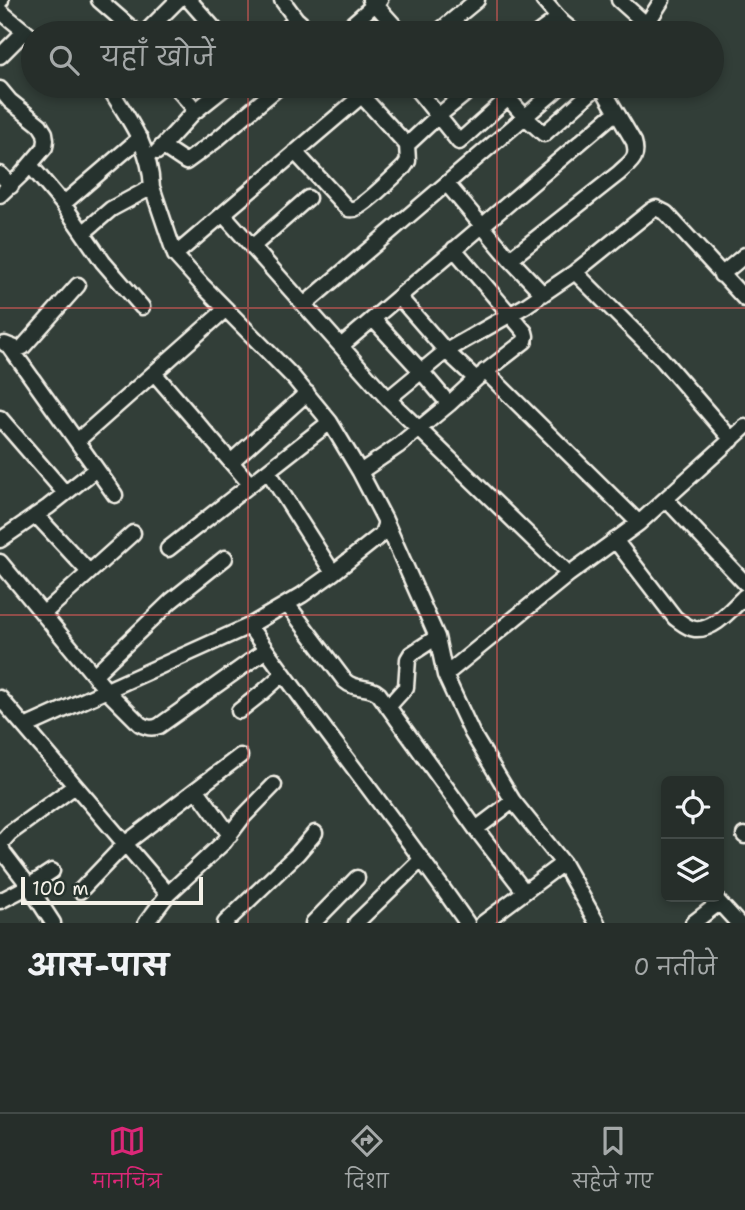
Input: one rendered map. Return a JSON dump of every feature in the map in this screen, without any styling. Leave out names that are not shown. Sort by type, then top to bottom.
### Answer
[{"type":"street","points":[[99,0],[123,21]]},
{"type":"street","points":[[153,21],[162,6],[178,0]]},
{"type":"street","points":[[189,0],[207,21]]},
{"type":"street","points":[[282,0],[298,21]]},
{"type":"street","points":[[452,21],[477,0]]},
{"type":"street","points":[[543,0],[561,21]]},
{"type":"street","points":[[619,0],[637,21]]},
{"type":"street","points":[[649,21],[662,0]]},
{"type":"street","points":[[354,21],[375,1],[391,21]]},
{"type":"street","points":[[0,11],[21,28]]},
{"type":"street","points":[[0,56],[21,41]]},
{"type":"street","points":[[0,89],[10,101],[40,125],[46,140],[45,147],[5,191],[0,174]]},
{"type":"street","points":[[115,98],[144,145],[152,187],[175,255],[293,377],[331,422],[385,520],[437,637],[445,675],[472,733],[513,801],[563,863],[597,923]]},
{"type":"street","points":[[185,98],[193,107],[193,113]]},
{"type":"street","points":[[148,160],[193,113],[214,98]]},
{"type":"street","points":[[162,146],[186,162],[266,98]]},
{"type":"street","points":[[175,255],[359,98]]},
{"type":"street","points":[[295,152],[349,209],[364,202],[408,161],[407,145],[372,98]]},
{"type":"street","points":[[424,98],[459,142],[507,98]]},
{"type":"street","points":[[407,145],[460,98]]},
{"type":"street","points":[[509,98],[544,134],[585,98]]},
{"type":"street","points":[[304,305],[547,98]]},
{"type":"street","points":[[510,259],[619,173],[635,157],[637,152],[634,142],[607,98]]},
{"type":"street","points":[[341,346],[616,112]]},
{"type":"street","points":[[63,204],[140,138]]},
{"type":"street","points":[[30,165],[63,204],[103,262],[142,307]]},
{"type":"street","points":[[447,184],[543,294]]},
{"type":"street","points":[[83,233],[111,209],[152,187]]},
{"type":"street","points":[[252,247],[308,198]]},
{"type":"street","points":[[388,399],[446,351],[543,294],[656,208],[666,213],[745,299]]},
{"type":"street","points":[[223,214],[388,399],[569,574]]},
{"type":"street","points":[[360,472],[398,446],[525,341],[524,332],[511,314],[454,249]]},
{"type":"street","points":[[721,275],[745,255]]},
{"type":"street","points":[[575,272],[661,358],[732,440]]},
{"type":"street","points":[[5,345],[18,349],[23,347],[78,285]]},
{"type":"street","points":[[399,296],[446,351],[481,375],[639,523]]},
{"type":"street","points":[[76,441],[226,309]]},
{"type":"street","points":[[373,319],[449,404]]},
{"type":"street","points":[[5,345],[116,495]]},
{"type":"street","points":[[154,373],[250,484]]},
{"type":"street","points":[[231,462],[307,393]]},
{"type":"street","points":[[0,418],[65,493]]},
{"type":"street","points":[[168,549],[331,422]]},
{"type":"street","points":[[445,675],[569,574],[639,523],[745,427]]},
{"type":"street","points":[[0,540],[96,469]]},
{"type":"street","points":[[268,471],[333,573]]},
{"type":"street","points":[[666,499],[745,583]]},
{"type":"street","points":[[36,515],[89,572]]},
{"type":"street","points":[[24,727],[249,626],[333,573],[382,534],[385,520]]},
{"type":"street","points":[[43,614],[133,533]]},
{"type":"street","points":[[615,540],[675,618],[694,629],[710,625],[724,616],[745,596]]},
{"type":"street","points":[[94,675],[171,601],[225,558]]},
{"type":"street","points":[[0,562],[107,691],[145,727],[155,727],[266,650]]},
{"type":"street","points":[[287,604],[345,681],[354,687],[375,691],[524,891]]},
{"type":"street","points":[[249,626],[467,923]]},
{"type":"street","points":[[388,707],[406,687],[408,659],[411,654],[437,637]]},
{"type":"street","points":[[239,711],[283,674]]},
{"type":"street","points":[[1,702],[168,894]]},
{"type":"street","points":[[80,891],[126,843],[240,756]]},
{"type":"street","points":[[146,923],[168,894],[211,855],[274,785]]},
{"type":"street","points":[[53,923],[3,852],[1,843],[10,833],[75,786]]},
{"type":"street","points":[[197,790],[230,835]]},
{"type":"street","points":[[476,829],[513,801]]},
{"type":"street","points":[[225,923],[297,854],[315,833]]},
{"type":"street","points":[[356,923],[422,859]]},
{"type":"street","points":[[483,923],[563,863]]},
{"type":"street","points":[[0,901],[52,871]]},
{"type":"street","points":[[313,923],[357,877]]},
{"type":"street","points":[[693,923],[714,902]]},
{"type":"street","points":[[718,902],[739,923],[745,918]]}]
